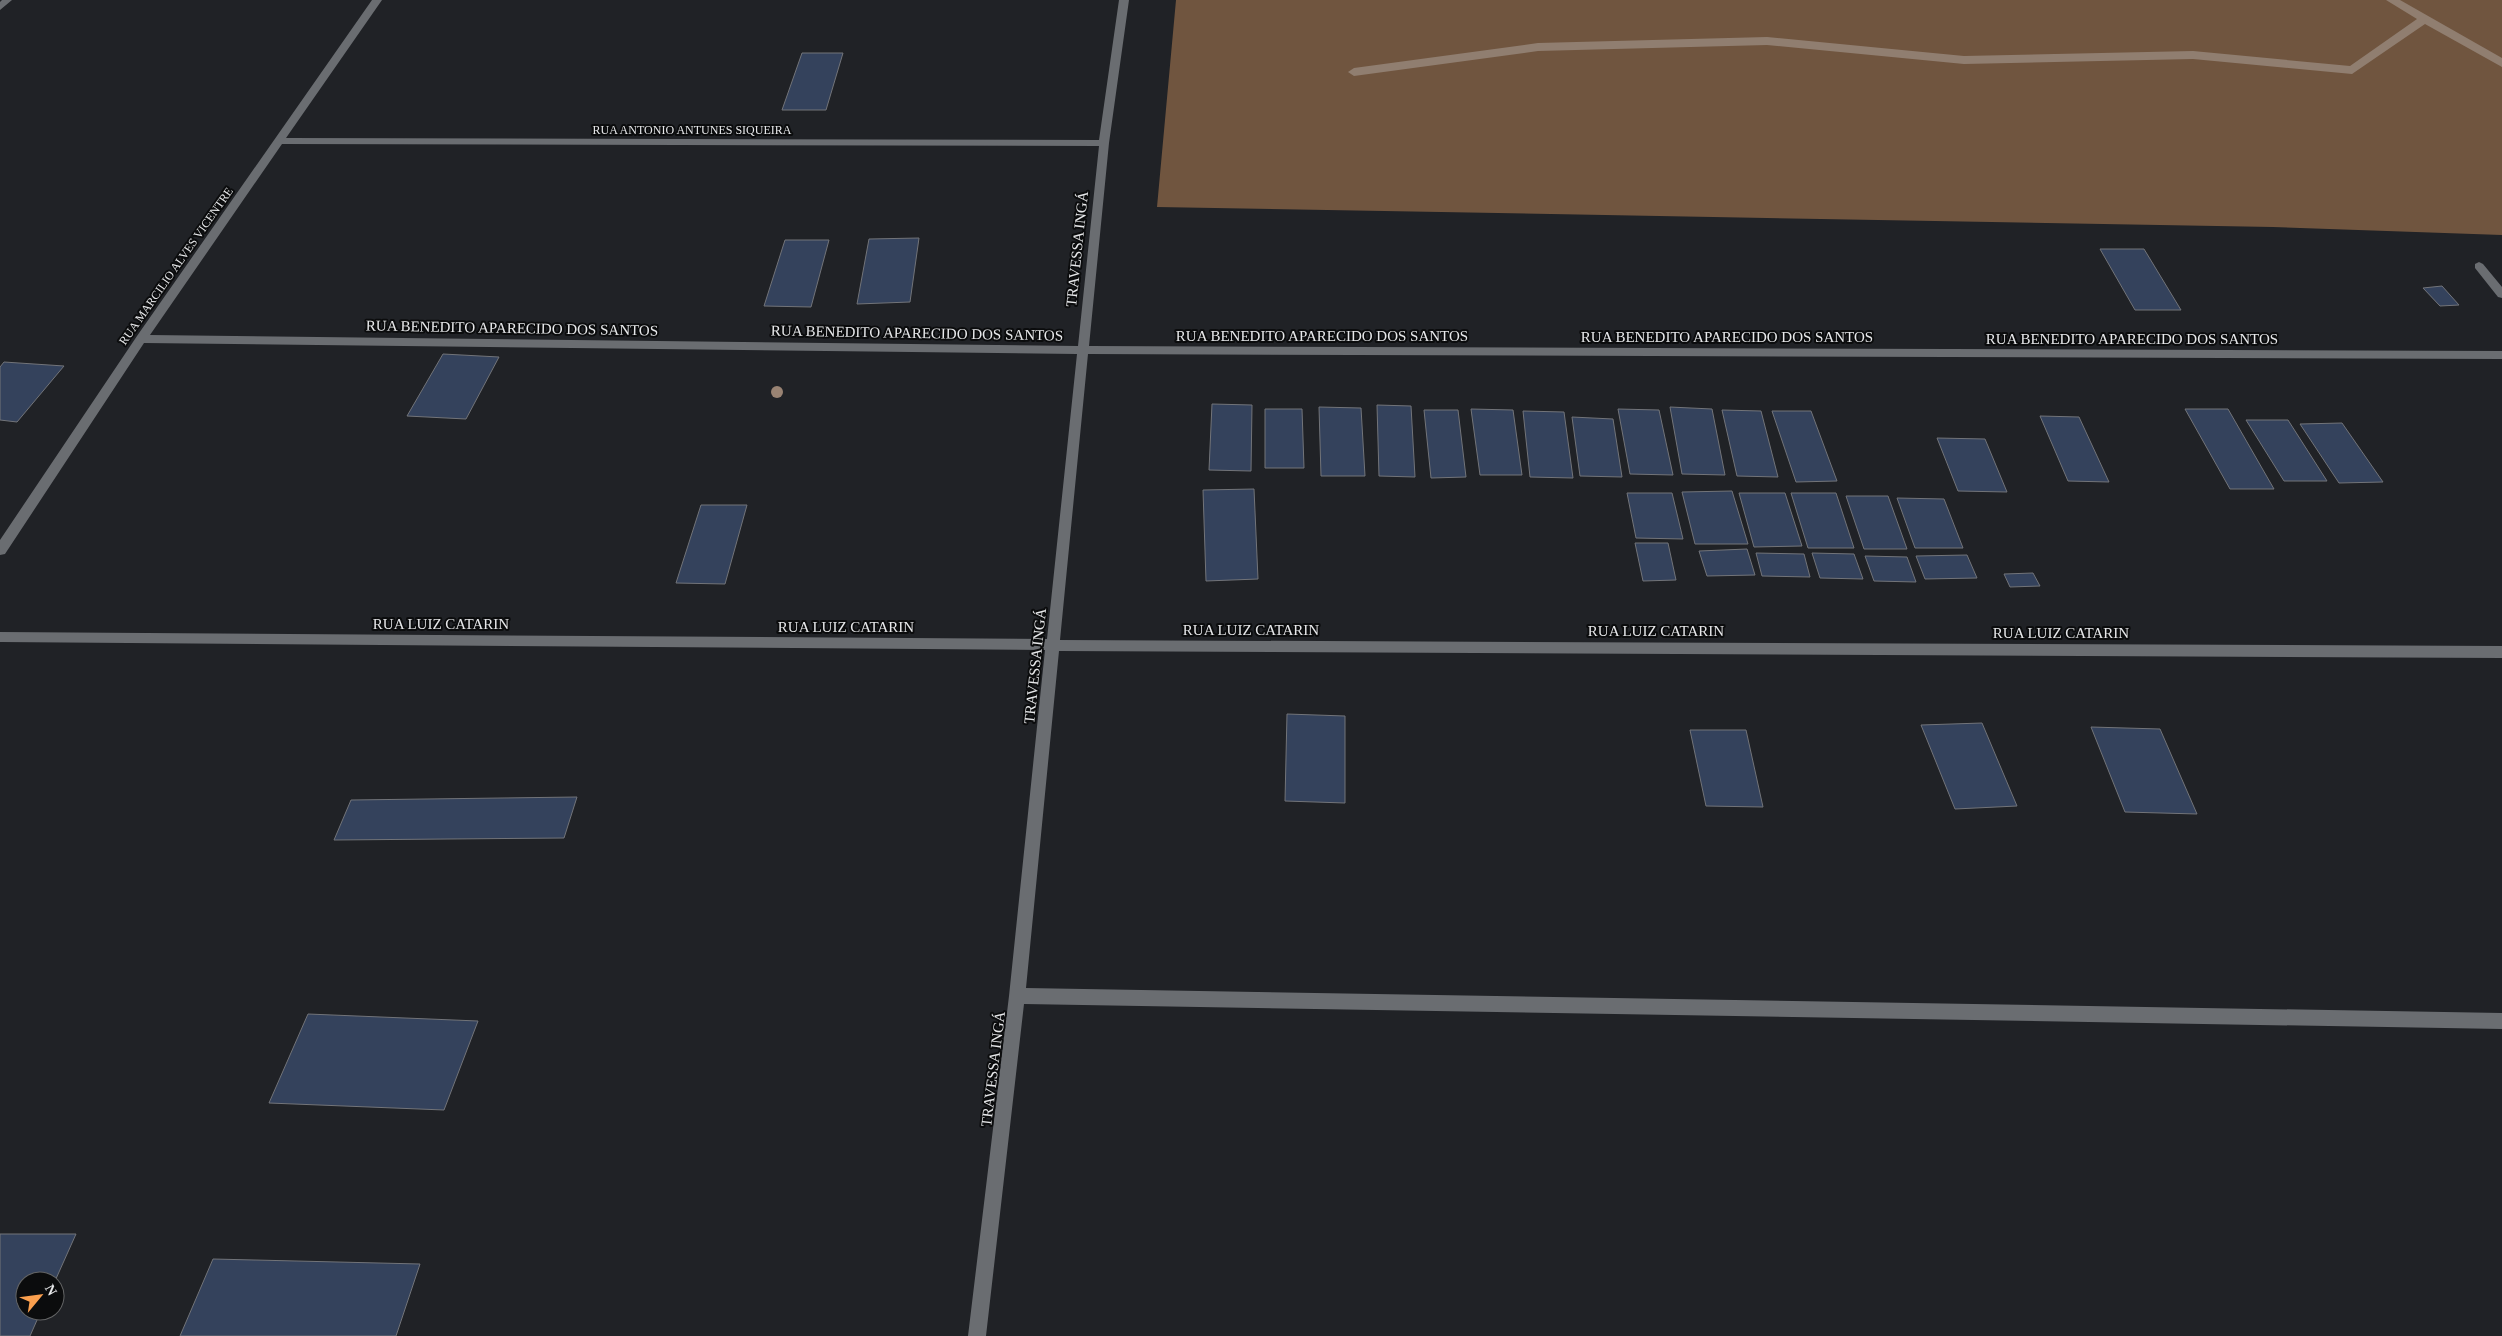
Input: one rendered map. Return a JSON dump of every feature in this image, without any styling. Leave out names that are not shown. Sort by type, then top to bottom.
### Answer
[{"type":"street","points":[[0,7],[7,0]]},
{"type":"street","name":"RUA MARCILIO ALVES VICENTRE","points":[[0,550],[141,339],[377,0]]},
{"type":"street","name":"TRAVESSA INGÁ","points":[[977,1336],[1018,996],[1104,143],[1124,0]]},
{"type":"street","name":"RUA ANTONIO ANTUNES SIQUEIRA","points":[[280,141],[1104,143]]},
{"type":"street","points":[[2479,266],[2502,294]]},
{"type":"street","name":"RUA BENEDITO APARECIDO DOS SANTOS","points":[[141,339],[1084,350],[2502,355]]},
{"type":"street","name":"RUA LUIZ CATARIN","points":[[0,637],[1054,645],[2502,652]]},
{"type":"street","points":[[1018,996],[2502,1021]]},
{"type":"shaded area","points":[[1176,0],[2502,0],[2502,235],[2273,227],[1157,207]]},
{"type":"building","points":[[802,53],[843,53],[826,110],[782,110]]},
{"type":"building","points":[[919,238],[910,302],[857,304],[869,239]]},
{"type":"building","points":[[785,240],[829,240],[811,307],[764,306]]},
{"type":"building","points":[[2100,249],[2144,249],[2181,310],[2135,310]]},
{"type":"building","points":[[2442,286],[2459,305],[2440,306],[2423,288]]},
{"type":"building","points":[[443,354],[499,357],[466,419],[407,416]]},
{"type":"building","points":[[4,362],[64,366],[17,422],[0,420],[0,367]]},
{"type":"building","points":[[1212,404],[1252,405],[1251,471],[1209,470]]},
{"type":"building","points":[[1377,405],[1411,406],[1415,477],[1379,476]]},
{"type":"building","points":[[1319,407],[1361,408],[1365,476],[1321,476]]},
{"type":"building","points":[[1670,407],[1712,409],[1725,475],[1682,474]]},
{"type":"building","points":[[1265,409],[1302,409],[1304,468],[1265,468]]},
{"type":"building","points":[[1471,409],[1513,410],[1522,475],[1480,475]]},
{"type":"building","points":[[1618,409],[1659,410],[1673,475],[1630,474]]},
{"type":"building","points":[[2185,409],[2228,409],[2274,489],[2230,489]]},
{"type":"building","points":[[1424,410],[1458,410],[1466,477],[1431,478]]},
{"type":"building","points":[[1722,410],[1761,411],[1778,477],[1737,476]]},
{"type":"building","points":[[1523,411],[1564,412],[1573,478],[1530,477]]},
{"type":"building","points":[[1772,411],[1811,411],[1837,481],[1796,482]]},
{"type":"building","points":[[2040,416],[2079,417],[2109,482],[2068,481]]},
{"type":"building","points":[[1572,417],[1613,419],[1622,477],[1580,476]]},
{"type":"building","points":[[2246,420],[2288,420],[2327,481],[2284,481]]},
{"type":"building","points":[[2342,423],[2383,482],[2339,483],[2300,424]]},
{"type":"building","points":[[1937,438],[1985,439],[2007,492],[1958,491]]},
{"type":"building","points":[[1254,489],[1258,579],[1206,581],[1203,490]]},
{"type":"building","points":[[1732,491],[1748,544],[1695,544],[1682,492]]},
{"type":"building","points":[[1627,493],[1672,493],[1683,539],[1636,538]]},
{"type":"building","points":[[1739,493],[1785,493],[1802,546],[1754,547]]},
{"type":"building","points":[[1791,493],[1836,493],[1854,548],[1808,548]]},
{"type":"building","points":[[1846,496],[1888,496],[1907,549],[1864,549]]},
{"type":"building","points":[[1897,498],[1944,499],[1963,548],[1915,548]]},
{"type":"building","points":[[701,505],[747,505],[725,584],[676,583]]},
{"type":"building","points":[[1635,543],[1668,543],[1676,580],[1643,581]]},
{"type":"building","points":[[1747,549],[1755,575],[1707,576],[1699,551]]},
{"type":"building","points":[[1756,553],[1804,554],[1810,577],[1762,576]]},
{"type":"building","points":[[1812,553],[1854,554],[1863,579],[1820,578]]},
{"type":"building","points":[[1967,555],[1977,578],[1925,579],[1916,556]]},
{"type":"building","points":[[1865,556],[1907,557],[1916,582],[1874,581]]},
{"type":"building","points":[[2033,573],[2040,586],[2010,587],[2004,574]]},
{"type":"building","points":[[1287,714],[1345,716],[1345,803],[1285,801]]},
{"type":"building","points":[[1982,723],[2017,806],[1955,809],[1921,725]]},
{"type":"building","points":[[2091,727],[2160,729],[2197,814],[2125,812]]},
{"type":"building","points":[[1690,730],[1746,730],[1763,807],[1706,806]]},
{"type":"building","points":[[577,797],[564,838],[334,840],[351,800]]},
{"type":"building","points":[[308,1014],[478,1021],[444,1110],[269,1103]]},
{"type":"building","points":[[0,1234],[76,1234],[59,1271],[15,1271],[15,1321],[37,1321],[30,1336],[0,1336]]},
{"type":"building","points":[[213,1259],[420,1264],[396,1336],[180,1336]]},
{"type":"waterway","points":[[2392,0],[2502,63]]},
{"type":"waterway","points":[[1354,72],[1538,47],[1767,41],[1964,60],[2193,55],[2352,70],[2424,19]]}]
